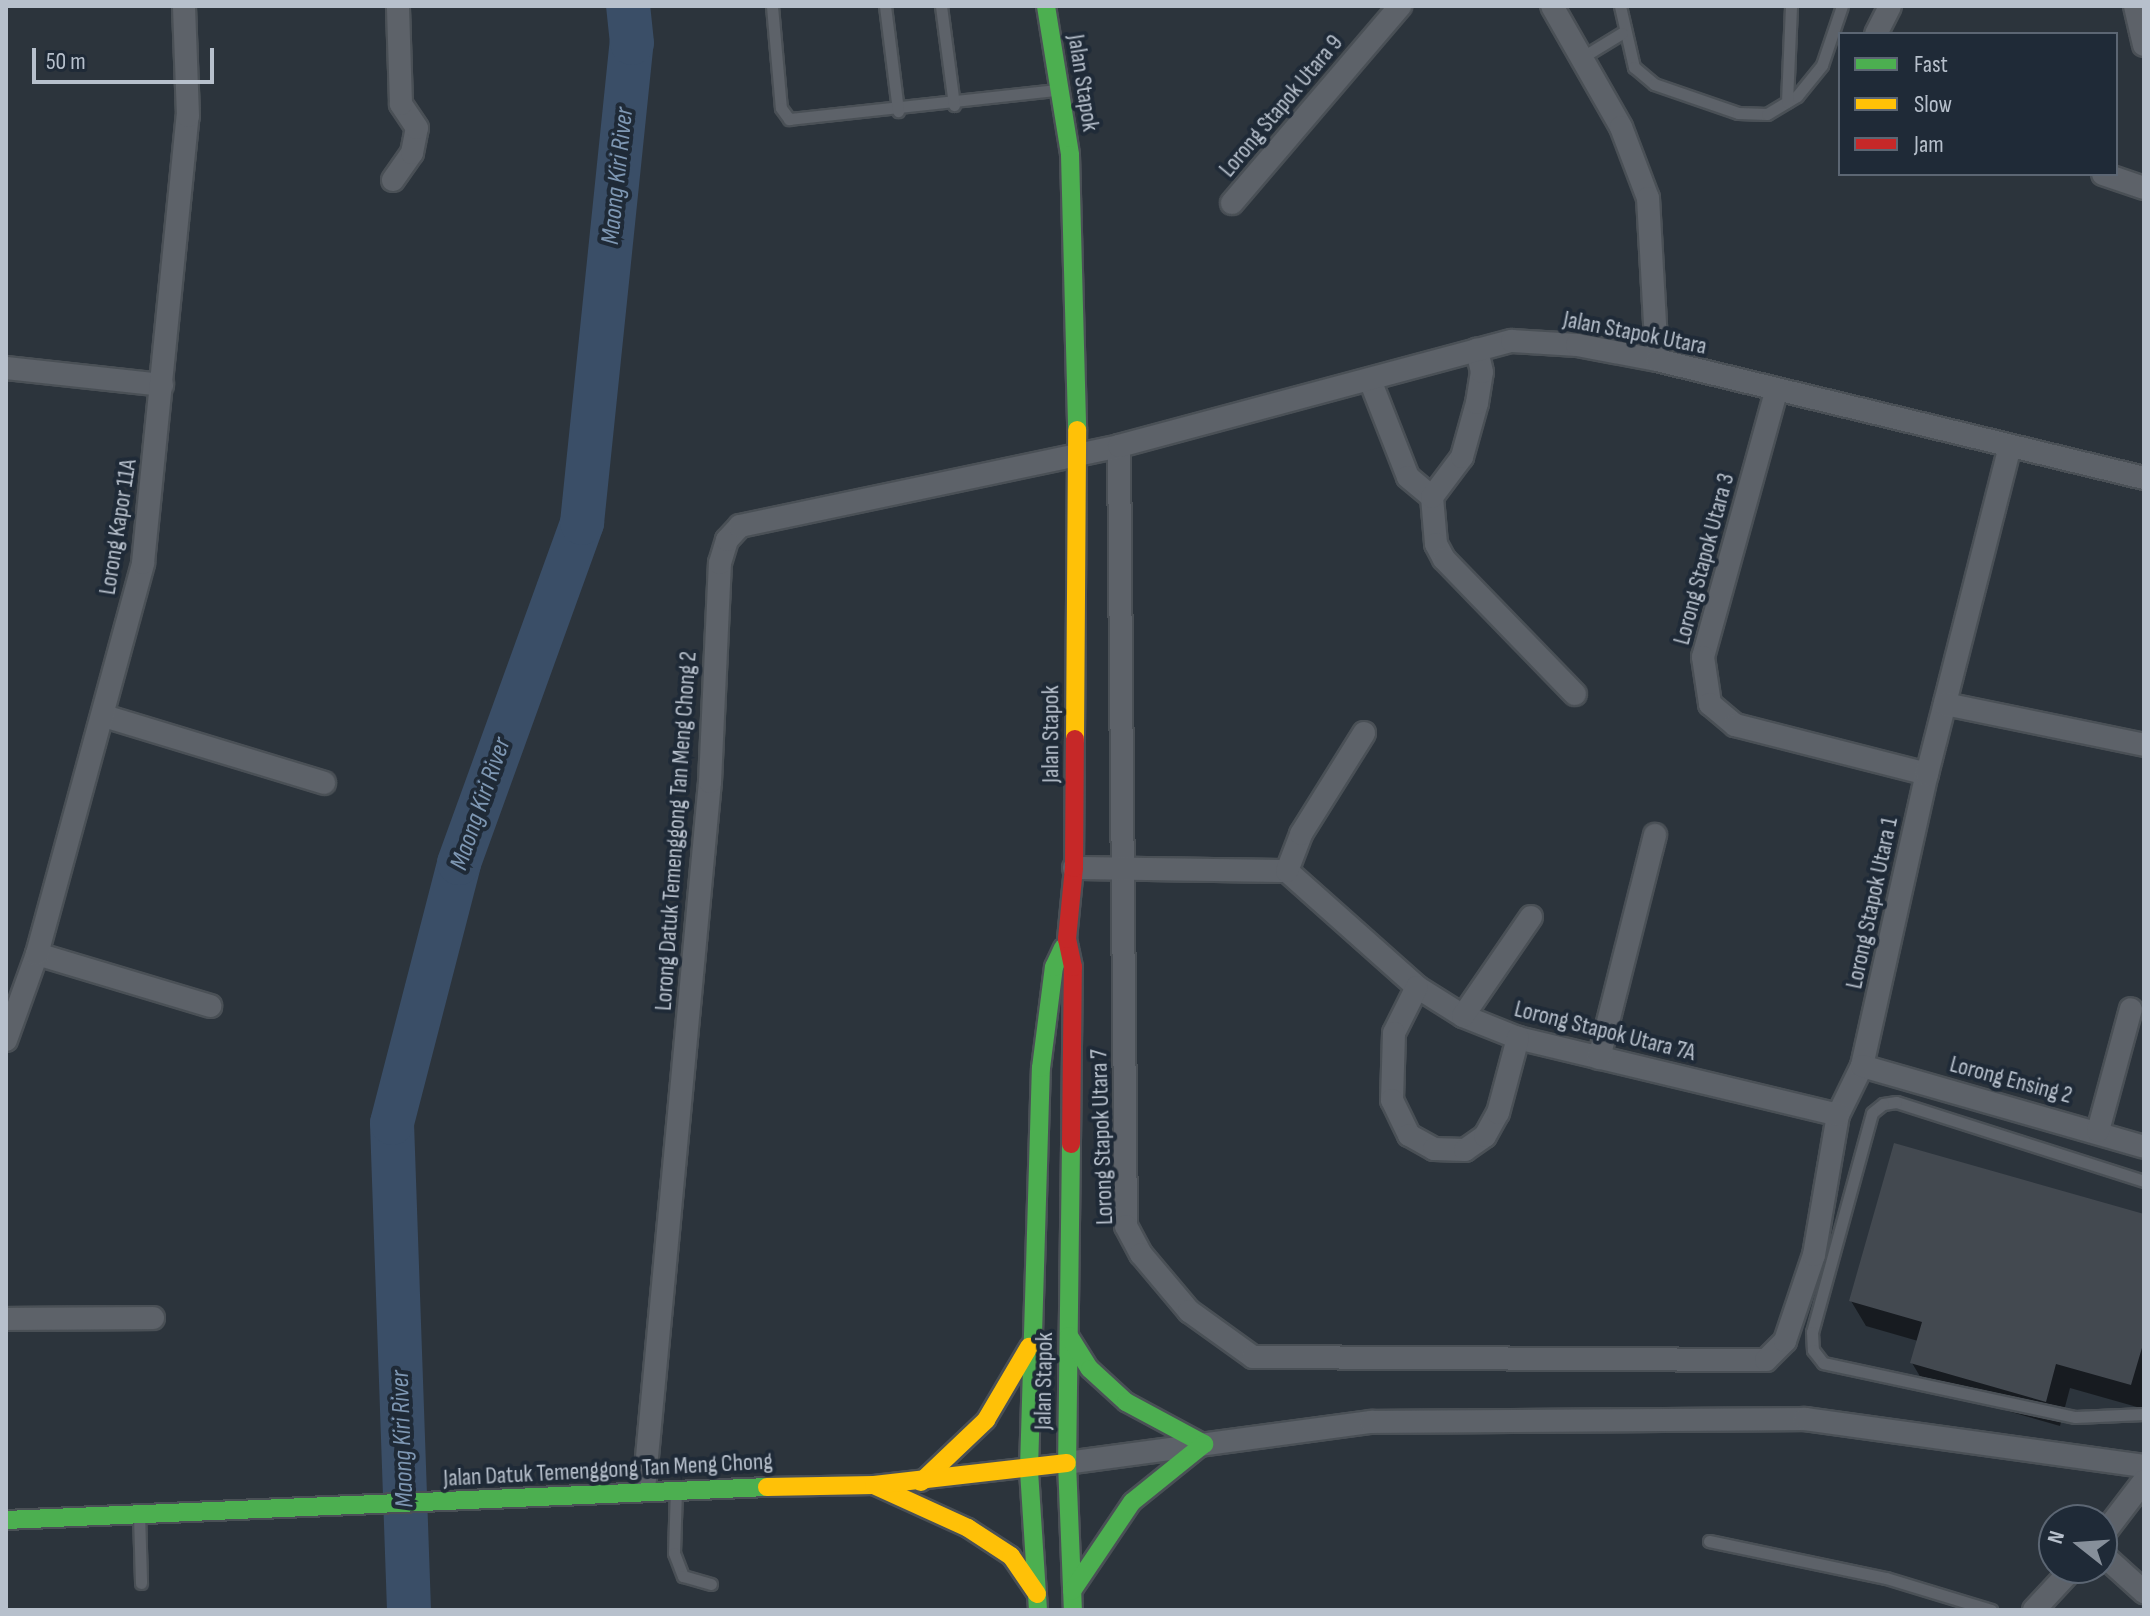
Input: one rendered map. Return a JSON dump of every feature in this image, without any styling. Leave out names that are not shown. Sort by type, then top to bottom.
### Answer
[{"type":"main road","name":"Jalan Stapok","points":[[1046,6],[1062,90],[1070,155],[1078,456],[1074,868],[1067,939],[1073,967],[1067,1463],[1072,1601]]},
{"type":"main road","points":[[1038,1602],[1029,1469],[1041,1068],[1054,967],[1067,939]]},
{"type":"main road","points":[[921,1482],[963,1444],[1007,1391],[1034,1338],[1036,1306]]},
{"type":"main road","points":[[1069,1336],[1090,1369],[1126,1402],[1204,1444],[1132,1502],[1072,1601]]},
{"type":"main road","name":"Jalan Datuk Temenggong Tan Meng Chong","points":[[6,1520],[509,1499],[644,1489],[874,1485],[1067,1463]]},
{"type":"main road","points":[[874,1485],[968,1528],[1011,1556],[1038,1602]]},
{"type":"street","name":"Lorong Kapor 11A","points":[[6,1040],[37,954],[143,563],[188,116],[184,6]]},
{"type":"street","points":[[393,180],[412,153],[417,128],[401,104],[398,6]]},
{"type":"street","name":"Lorong Stapok Utara 9","points":[[1232,203],[1400,6]]},
{"type":"street","points":[[1552,6],[1621,127],[1648,198],[1657,360]]},
{"type":"street","points":[[1877,32],[1890,6]]},
{"type":"street","points":[[2135,6],[2144,45]]},
{"type":"street","points":[[2109,176],[2144,188]]},
{"type":"street","name":"Jalan Stapok Utara","points":[[1119,446],[1512,341],[1564,344],[1657,360],[1776,392],[2144,478]]},
{"type":"street","points":[[1477,350],[1479,387],[1462,457],[1432,497],[1436,544],[1452,570],[1575,694]]},
{"type":"street","points":[[6,368],[162,385]]},
{"type":"street","points":[[1370,380],[1408,477],[1432,497]]},
{"type":"street","name":"Lorong Stapok Utara 3","points":[[1776,392],[1703,657],[1710,704],[1735,725],[1927,774]]},
{"type":"street","name":"Lorong Datuk Temenggong Tan Meng Chong 2","points":[[644,1489],[710,782],[720,563],[727,540],[740,526],[1119,446]]},
{"type":"street","name":"Lorong Stapok Utara 7","points":[[1119,446],[1126,1226],[1166,1287],[1253,1357],[1766,1360]]},
{"type":"street","name":"Lorong Stapok Utara 1","points":[[1766,1360],[1785,1341],[1814,1255],[1838,1115],[1862,1066],[1927,774],[2010,446]]},
{"type":"street","points":[[1945,704],[2144,745]]},
{"type":"street","points":[[104,716],[324,783]]},
{"type":"street","points":[[1074,868],[1287,871],[1301,834],[1364,733]]},
{"type":"street","points":[[1599,1058],[1655,835]]},
{"type":"street","name":"Lorong Stapok Utara 7A","points":[[1287,871],[1417,987],[1463,1016],[1518,1038],[1838,1115]]},
{"type":"street","points":[[1463,1016],[1531,917]]},
{"type":"street","points":[[37,954],[210,1006]]},
{"type":"street","points":[[1417,987],[1394,1033],[1392,1100],[1409,1135],[1434,1149],[1465,1150],[1485,1136],[1498,1113],[1518,1038]]},
{"type":"street","points":[[2098,1131],[2131,1009]]},
{"type":"street","name":"Lorong Ensing 2","points":[[1862,1066],[2098,1131],[2144,1147]]},
{"type":"street","points":[[6,1319],[153,1318]]},
{"type":"street","points":[[1067,1463],[1371,1422],[1805,1419],[2144,1466]]},
{"type":"street","points":[[2118,1515],[2144,1481]]},
{"type":"street","points":[[2118,1568],[2144,1592]]},
{"type":"street","points":[[2034,1610],[2058,1584]]},
{"type":"lane","points":[[772,6],[781,108],[789,119],[898,111],[1062,90]]},
{"type":"lane","points":[[885,6],[898,111]]},
{"type":"lane","points":[[941,6],[954,105]]},
{"type":"lane","points":[[1620,6],[1622,33],[1634,67],[1654,84],[1738,113],[1767,114],[1787,102],[1822,65],[1835,38],[1842,6]]},
{"type":"lane","points":[[1787,102],[1791,6]]},
{"type":"lane","points":[[1581,58],[1622,33]]},
{"type":"lane","points":[[2144,1181],[1896,1102],[1883,1104],[1872,1113],[1812,1332],[1813,1350],[1823,1363],[2075,1417],[2144,1414]]},
{"type":"lane","points":[[676,1488],[674,1553],[683,1576],[711,1584]]},
{"type":"lane","points":[[139,1514],[141,1583]]},
{"type":"lane","points":[[1709,1541],[1886,1578],[1991,1610]]},
{"type":"building","points":[[1894,1143],[2144,1214],[2144,1341],[2131,1385],[2056,1364],[2046,1402],[1910,1363],[1922,1322],[1849,1301]]},
{"type":"waterway","name":"Maong Kiri River","points":[[409,1610],[392,1123],[459,863],[582,523],[632,43],[628,6]]},
{"type":"traffic: fast","points":[[1046,6],[1070,155],[1077,430]]},
{"type":"traffic: fast","points":[[1038,1610],[1029,1469],[1041,1068],[1054,967],[1063,948]]},
{"type":"traffic: fast","points":[[1071,1144],[1067,1463],[1073,1610]]},
{"type":"traffic: fast","points":[[1069,1336],[1090,1369],[1126,1402],[1204,1444],[1132,1502],[1072,1591]]},
{"type":"traffic: fast","points":[[6,1520],[767,1487]]},
{"type":"traffic: slow","points":[[1075,739],[1077,430]]},
{"type":"traffic: slow","points":[[921,1482],[986,1420],[1029,1347]]},
{"type":"traffic: slow","points":[[767,1487],[874,1485],[1067,1463]]},
{"type":"traffic: slow","points":[[876,1486],[968,1528],[1011,1556],[1037,1594]]},
{"type":"traffic: jam","points":[[1071,1144],[1073,967],[1067,939],[1074,868],[1075,739]]}]
